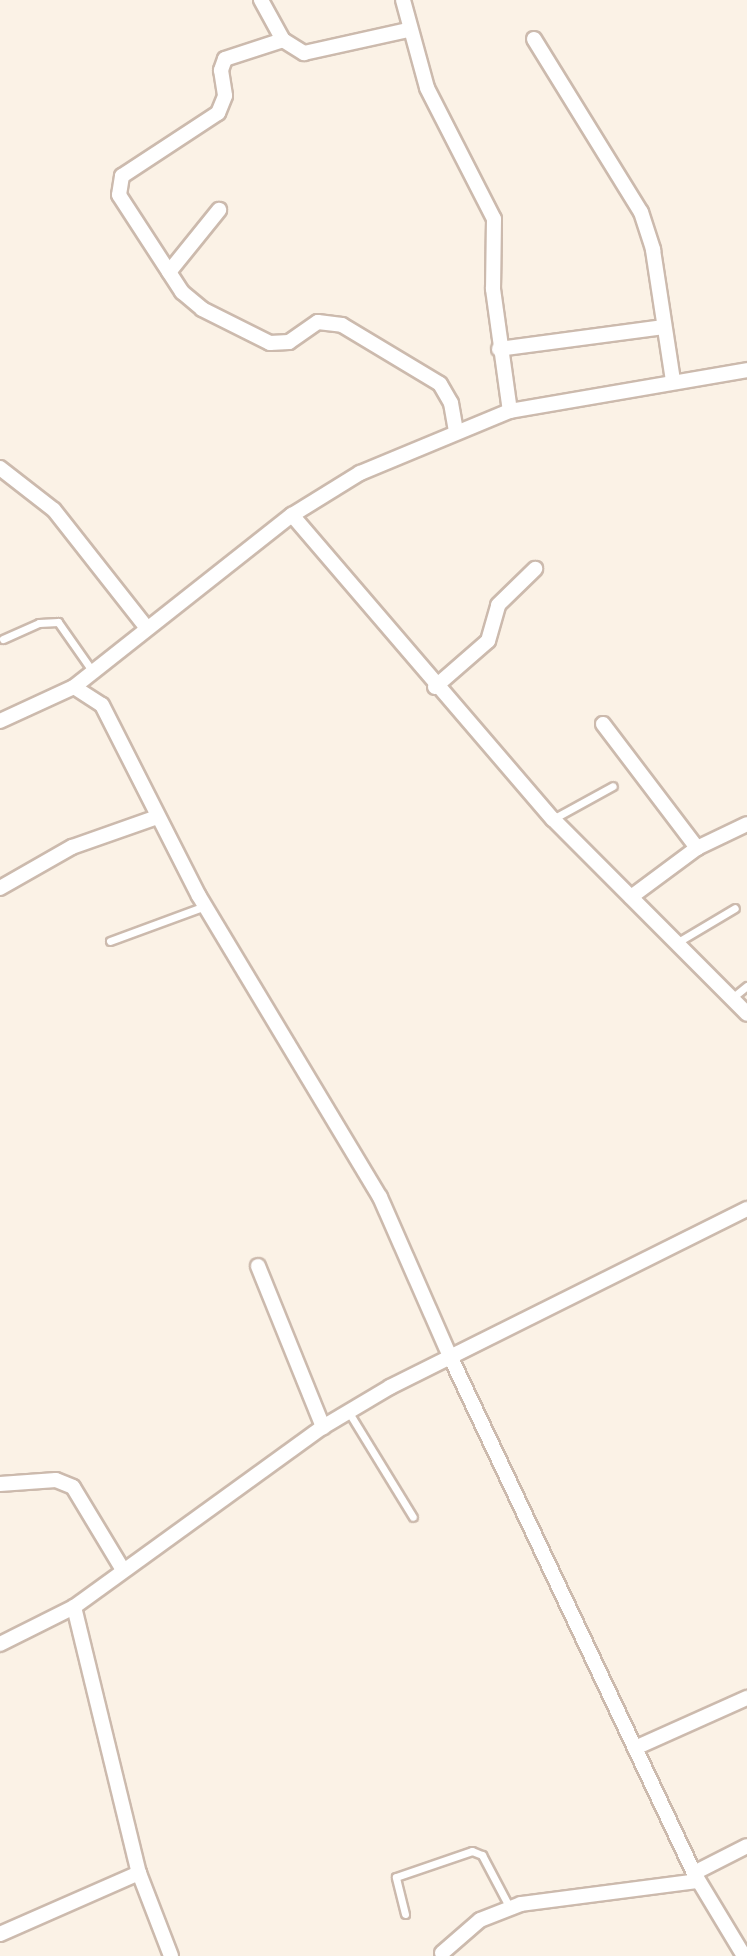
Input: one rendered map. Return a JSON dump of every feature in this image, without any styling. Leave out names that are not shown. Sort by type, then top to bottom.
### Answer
[{"type":"street","points":[[261,0],[283,40],[310,53],[408,30]]},
{"type":"street","points":[[403,0],[408,30],[439,117],[491,207],[499,349],[510,411]]},
{"type":"street","points":[[534,39],[641,212],[653,250],[673,381]]},
{"type":"street","points":[[283,40],[225,59],[221,70],[225,96],[218,113],[120,178],[119,195],[169,272],[202,309],[270,343],[289,342],[318,322],[342,325],[440,384],[451,403],[456,430]]},
{"type":"street","points":[[169,272],[219,210]]},
{"type":"street","points":[[499,349],[663,327]]},
{"type":"street","points":[[0,721],[74,687],[146,627],[292,515],[347,480],[456,430],[510,411],[747,370]]},
{"type":"street","points":[[0,468],[60,516],[146,627]]},
{"type":"street","points":[[292,515],[435,687],[553,819],[747,1014]]},
{"type":"street","points":[[435,687],[488,641],[498,605],[535,569]]},
{"type":"street","points":[[74,687],[102,705],[205,906],[380,1197],[449,1354],[696,1877],[744,1954]]},
{"type":"street","points":[[603,724],[697,848]]},
{"type":"street","points":[[0,888],[72,847],[157,817]]},
{"type":"street","points":[[631,897],[697,848],[747,824]]},
{"type":"street","points":[[0,1644],[74,1607],[348,1411],[449,1354],[747,1209]]},
{"type":"street","points":[[258,1266],[323,1427]]},
{"type":"street","points":[[0,1484],[56,1480],[73,1487],[123,1570]]},
{"type":"street","points":[[74,1607],[139,1873],[171,1956]]},
{"type":"street","points":[[635,1748],[747,1698]]},
{"type":"street","points":[[442,1953],[480,1920],[510,1908],[571,1895],[696,1877],[747,1846]]},
{"type":"street","points":[[0,1934],[139,1873]]},
{"type":"lane","points":[[3,639],[39,623],[58,622],[93,672]]},
{"type":"lane","points":[[553,819],[613,786]]},
{"type":"lane","points":[[110,941],[205,906]]},
{"type":"lane","points":[[678,942],[735,908]]},
{"type":"lane","points":[[732,998],[747,986]]},
{"type":"lane","points":[[348,1411],[413,1517]]},
{"type":"lane","points":[[405,1914],[396,1877],[472,1851],[489,1865],[510,1908]]}]
